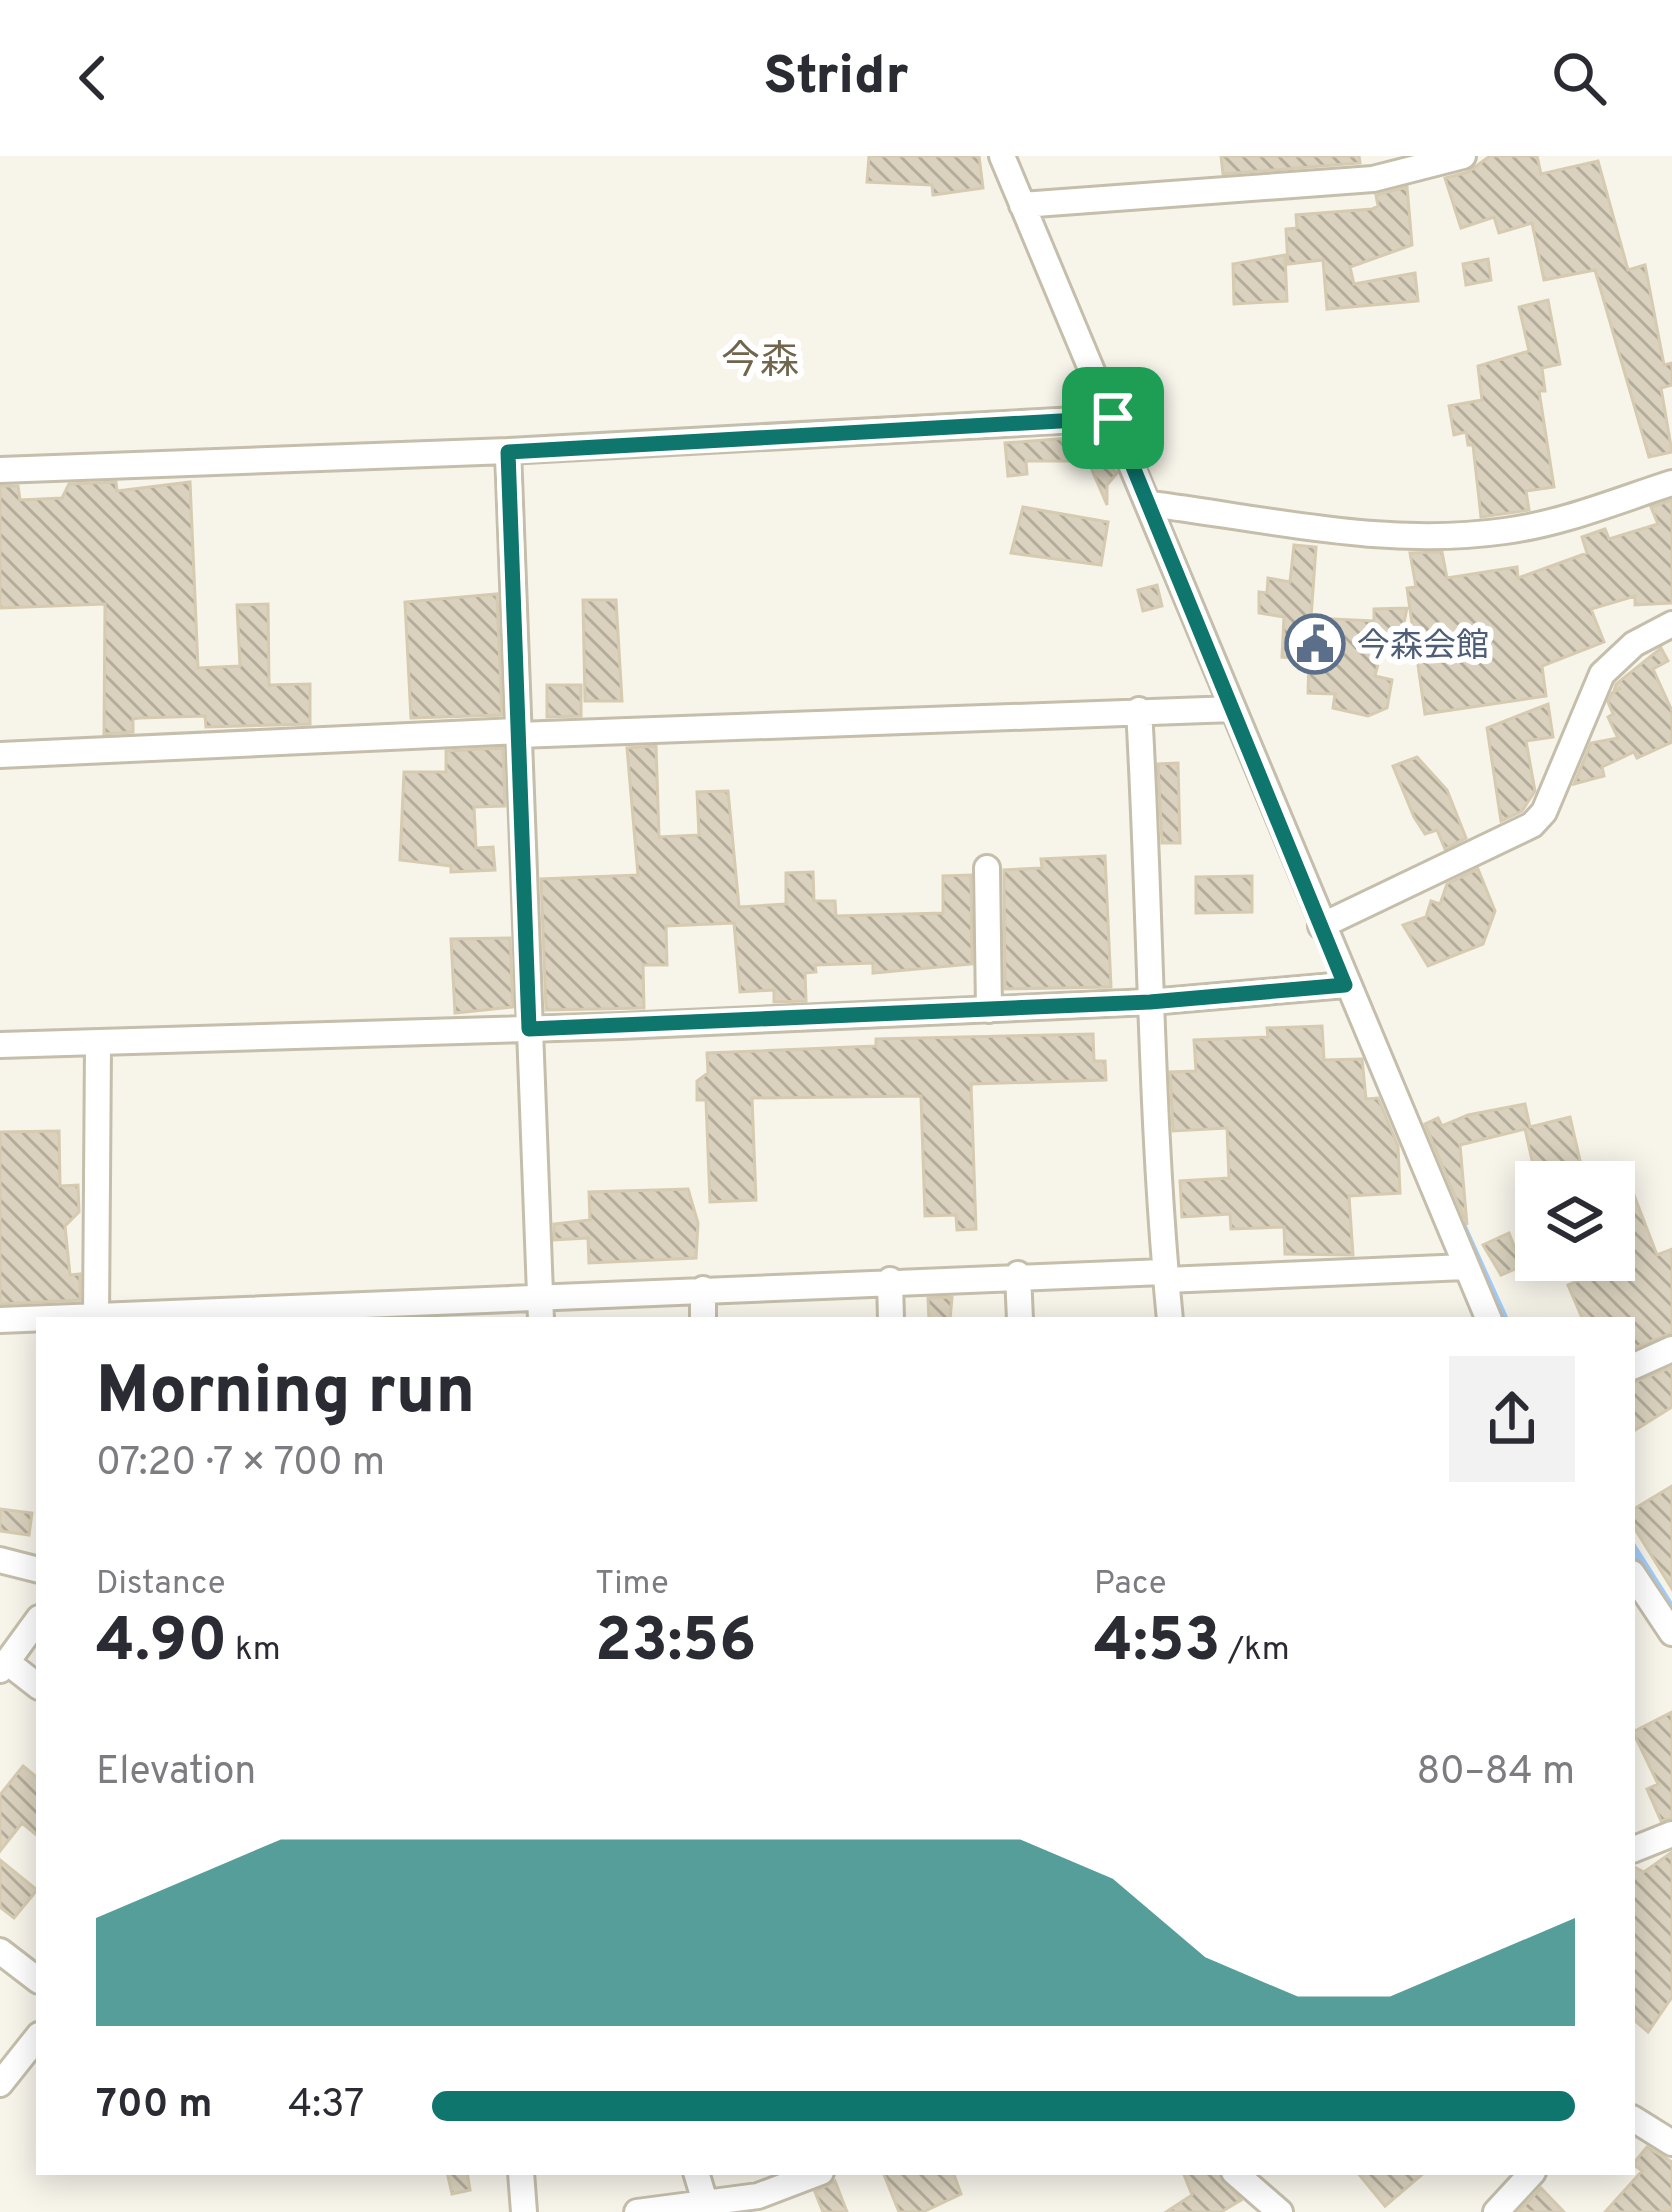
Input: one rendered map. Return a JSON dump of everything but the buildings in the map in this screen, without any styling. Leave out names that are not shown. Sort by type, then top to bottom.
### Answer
[{"type":"street","points":[[1001,156],[1488,1317]]},
{"type":"street","points":[[1022,205],[1373,179],[1463,156]]},
{"type":"street","points":[[0,470],[508,452],[1113,418]]},
{"type":"street","points":[[508,452],[540,1308]]},
{"type":"street","points":[[1150,504],[1379,537],[1449,536],[1505,531],[1594,512],[1672,483]]},
{"type":"street","points":[[1321,926],[1532,825],[1544,812],[1602,674],[1634,644],[1672,624]]},
{"type":"street","points":[[0,754],[1233,709]]},
{"type":"street","points":[[1139,710],[1150,1002],[1170,1317]]},
{"type":"street","points":[[987,868],[989,1010]]},
{"type":"street","points":[[0,1045],[98,1046],[359,1031],[529,1029],[989,1010],[1345,985]]},
{"type":"street","points":[[96,1317],[98,1046]]},
{"type":"street","points":[[140,1317],[540,1308],[704,1289],[1018,1274],[1165,1276],[1465,1267]]},
{"type":"street","points":[[1018,1274],[1020,1317]]},
{"type":"street","points":[[890,1280],[891,1317]]},
{"type":"street","points":[[703,1317],[704,1289]]},
{"type":"street","points":[[0,1320],[36,1319]]},
{"type":"street","points":[[1635,1366],[1672,1349]]},
{"type":"street","points":[[0,1560],[36,1569]]},
{"type":"street","points":[[1635,1578],[1672,1634]]},
{"type":"street","points":[[36,1622],[3,1666],[36,1685]]},
{"type":"street","points":[[1635,1849],[1672,1834]]},
{"type":"street","points":[[0,1951],[36,1979]]},
{"type":"street","points":[[0,2084],[36,2039]]},
{"type":"street","points":[[1635,2120],[1672,2143]]},
{"type":"street","points":[[521,2175],[524,2212]]},
{"type":"street","points":[[697,2175],[707,2206]]},
{"type":"street","points":[[637,2212],[758,2196],[813,2175]]},
{"type":"street","points":[[1237,2175],[1268,2209]]},
{"type":"street","points":[[1496,2212],[1530,2175]]},
{"type":"waterway","points":[[1462,1225],[1504,1317]]},
{"type":"waterway","points":[[1635,1551],[1672,1609]]},
{"type":"place","name":"今森会館","points":[[1315,644]]},
{"type":"district","name":"今森","points":[[760,359]]},
{"type":"route","points":[[1113,418],[1345,985],[1150,1002],[529,1029],[508,452],[1113,418]]}]
